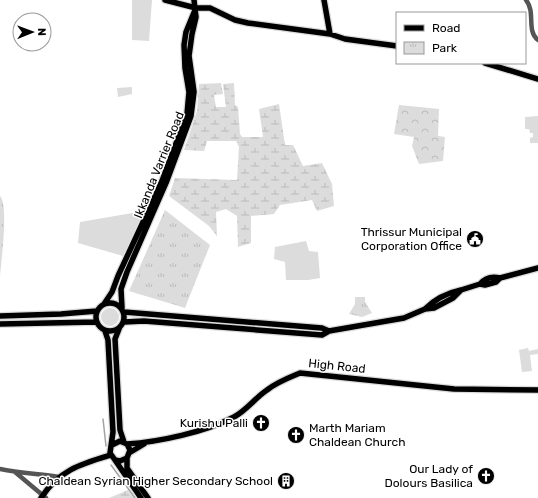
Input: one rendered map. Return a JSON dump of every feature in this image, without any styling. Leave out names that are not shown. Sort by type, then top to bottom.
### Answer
[{"type":"main road","points":[[165,0],[196,8],[210,8],[235,20],[248,23],[330,34],[345,39],[396,46]]},
{"type":"main road","points":[[194,0],[196,8]]},
{"type":"main road","points":[[324,0],[330,34]]},
{"type":"main road","name":"Ikkanda Varrier Road","points":[[104,304],[112,292],[162,181],[187,114],[189,92],[185,68],[184,45],[186,32],[196,8]]},
{"type":"main road","name":"Ikkanda Varrier Road","points":[[123,310],[121,289],[126,272],[166,183],[191,116],[194,92],[189,56],[192,34],[196,22],[196,8]]},
{"type":"main road","points":[[488,64],[538,79]]},
{"type":"main road","points":[[425,309],[432,302],[450,292],[480,284],[486,285],[496,282],[500,278],[538,268]]},
{"type":"main road","points":[[124,322],[144,321],[322,335],[330,332],[404,318],[425,309],[434,308],[453,298],[461,290]]},
{"type":"main road","points":[[0,316],[97,311],[104,304],[114,303],[123,310],[315,328],[330,332]]},
{"type":"main road","points":[[123,310],[124,322],[115,339],[120,430],[128,455],[127,468],[148,498]]},
{"type":"main road","points":[[97,311],[97,322],[105,331],[108,340],[113,457],[141,498]]},
{"type":"main road","points":[[0,324],[97,322]]},
{"type":"main road","points":[[105,331],[110,332],[119,329]]},
{"type":"main road","name":"High Road","points":[[125,443],[146,443],[212,426],[239,414],[266,390],[287,378],[300,373],[454,389],[538,390]]},
{"type":"main road","points":[[112,445],[117,442],[125,443]]},
{"type":"main road","points":[[44,497],[59,476],[77,466],[113,457],[120,461],[146,443]]},
{"type":"street","points":[[526,0],[530,6],[533,37],[538,40]]},
{"type":"street","points":[[0,469],[15,472],[59,476]]},
{"type":"street","points":[[15,472],[44,497]]},
{"type":"green space","points":[[132,0],[152,0],[149,41],[132,40]]},
{"type":"green space","points":[[221,83],[223,94],[214,95],[216,107],[226,107],[223,84],[234,83],[235,105],[238,107],[240,134],[242,137],[263,137],[259,109],[279,104],[285,145],[293,145],[303,166],[322,163],[332,184],[334,206],[317,211],[312,200],[280,205],[274,214],[251,216],[251,243],[238,247],[237,216],[226,209],[216,212],[217,236],[209,226],[169,196],[175,178],[237,180],[239,147],[236,141],[207,141],[204,151],[184,150],[197,111],[199,84]]},
{"type":"green space","points":[[132,87],[132,94],[118,97],[117,88]]},
{"type":"green space","points":[[399,105],[439,109],[438,136],[445,137],[443,161],[419,164],[412,146],[414,137],[394,134]]},
{"type":"green space","points":[[538,116],[538,143],[530,143],[530,138],[533,137],[533,133],[530,133],[529,129],[525,129],[525,117]]},
{"type":"green space","points":[[0,196],[3,201],[4,222],[0,277]]},
{"type":"green space","points":[[165,210],[210,245],[185,308],[129,291]]},
{"type":"green space","points":[[144,211],[123,256],[78,243],[80,222]]},
{"type":"green space","points":[[306,241],[309,251],[318,252],[320,278],[308,280],[286,280],[285,262],[274,259],[275,247]]},
{"type":"green space","points":[[355,297],[365,297],[365,302],[372,313],[362,317],[349,314],[355,304]]},
{"type":"green space","points":[[106,308],[114,308],[119,313],[117,324],[114,326],[106,326],[101,321],[101,313]]},
{"type":"green space","points":[[133,317],[324,331],[132,318]]},
{"type":"green space","points":[[528,348],[529,351],[538,349],[538,354],[530,355],[532,371],[522,372],[519,350]]},
{"type":"green space","points":[[128,490],[134,498],[109,498]]},
{"type":"waterway","points":[[103,419],[106,446]]},
{"type":"waterway","points":[[111,465],[135,498]]},
{"type":"place","name":"Thrissur Municipal Corporation Office","points":[[475,239]]},
{"type":"place","name":"Kurishu Palli","points":[[261,423]]},
{"type":"place","name":"Marth Mariam Chaldean Church","points":[[296,435]]},
{"type":"place","name":"Our Lady of Dolours Basilica","points":[[486,476]]},
{"type":"place","name":"Chaldean Syrian Higher Secondary School","points":[[286,481]]}]
